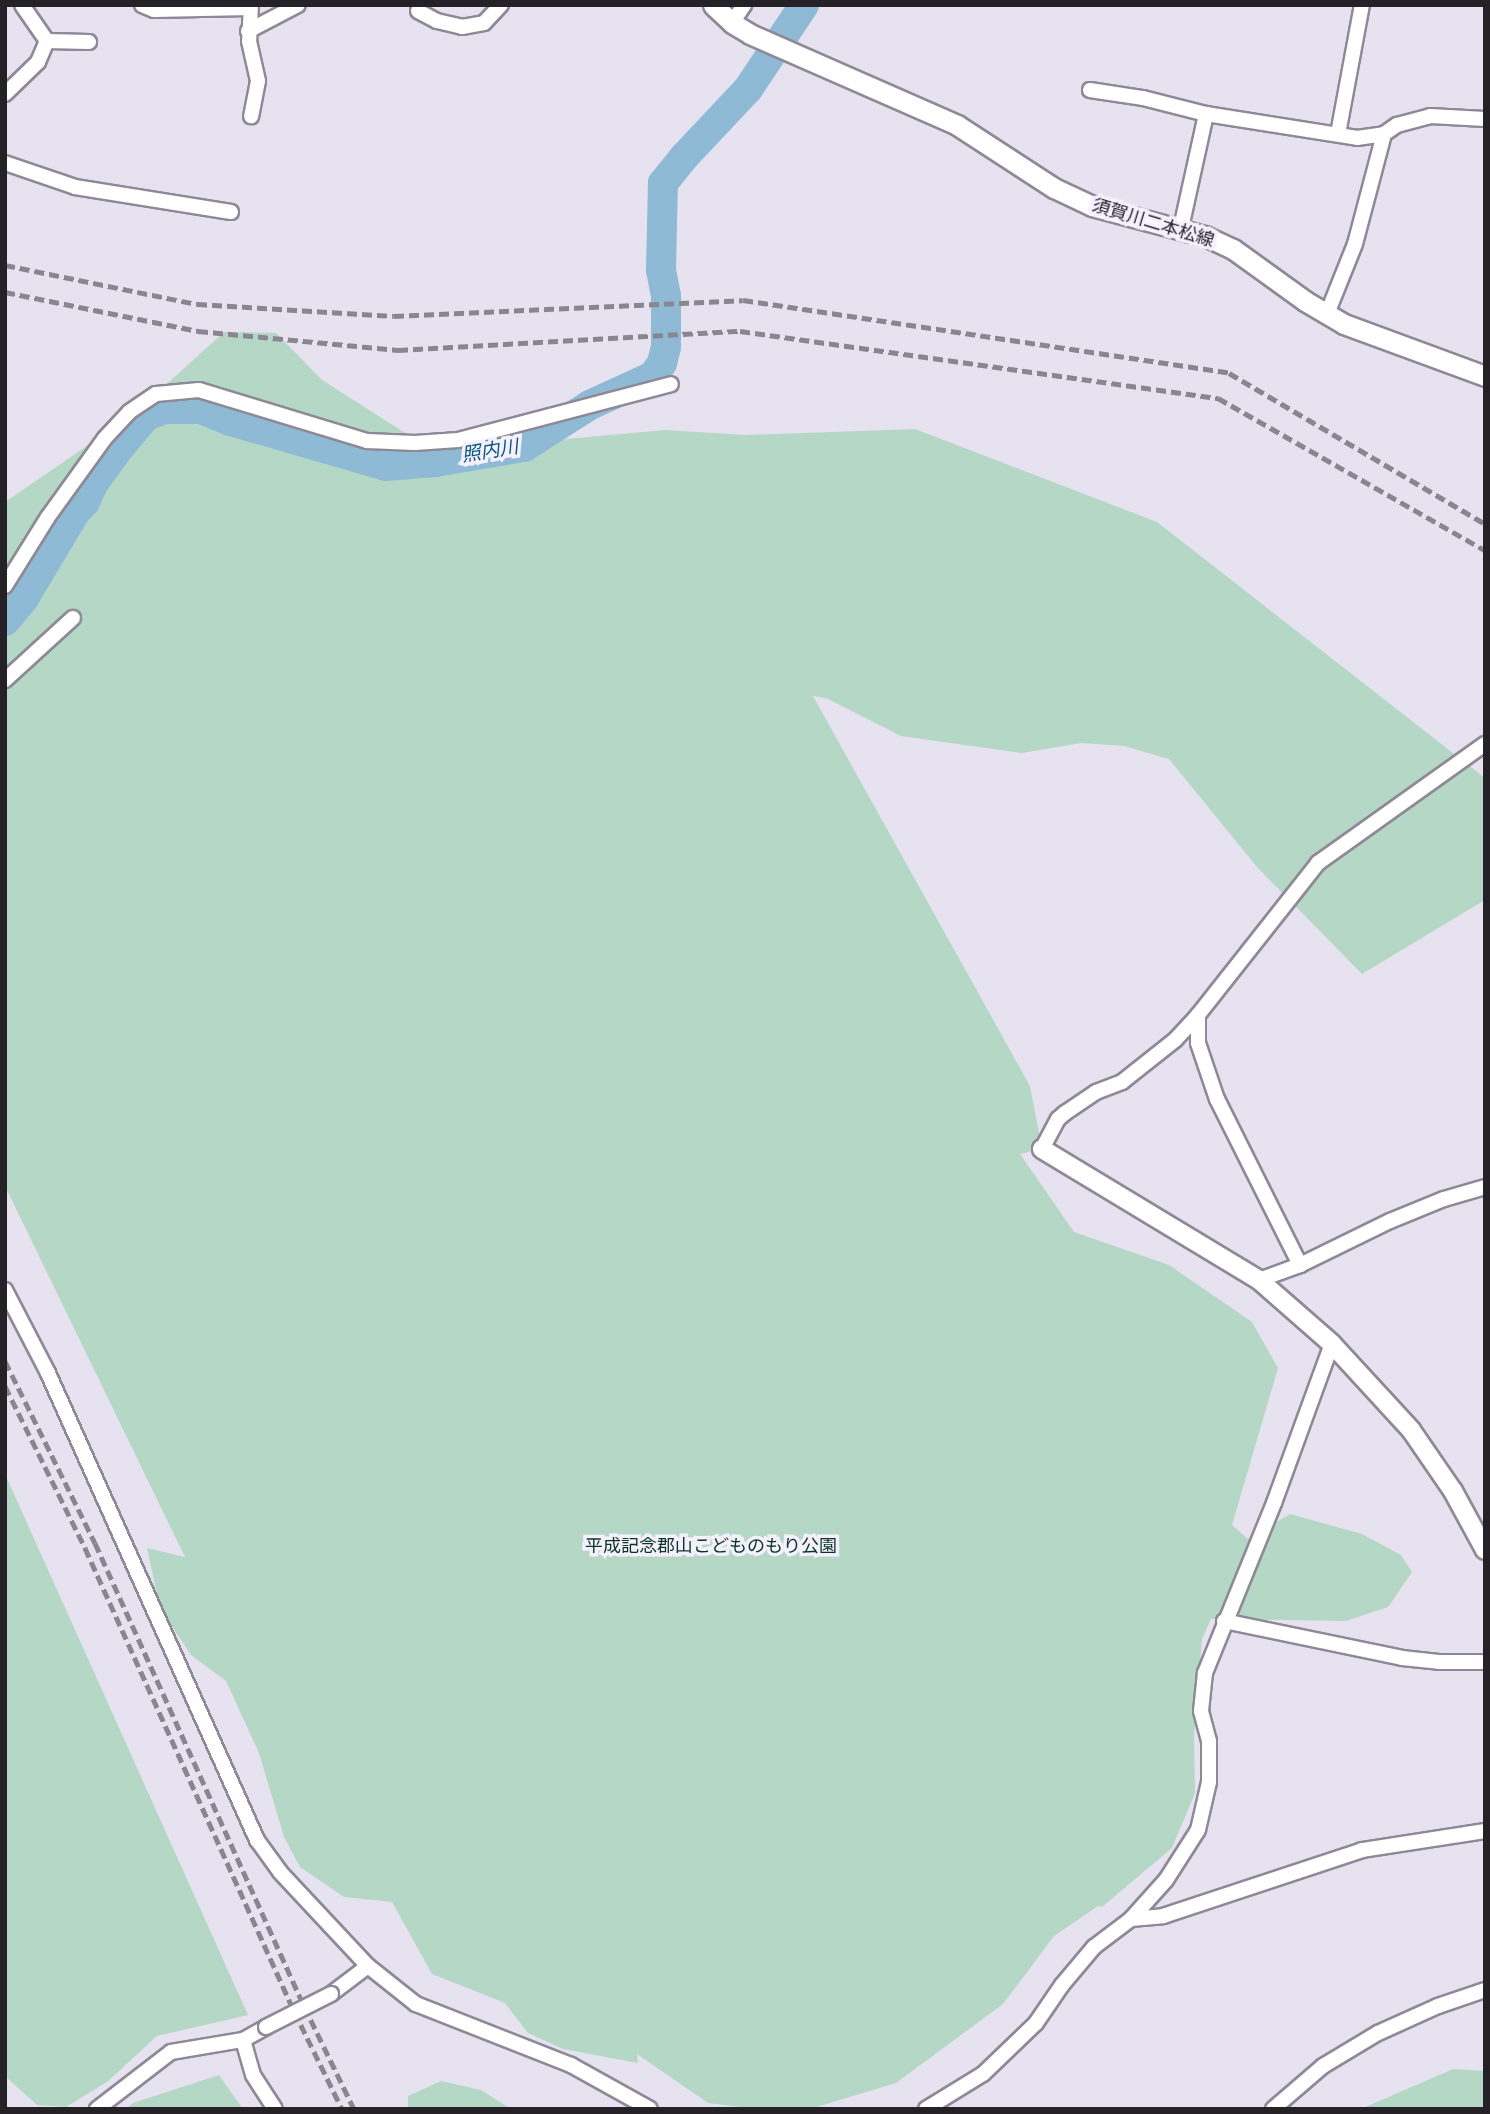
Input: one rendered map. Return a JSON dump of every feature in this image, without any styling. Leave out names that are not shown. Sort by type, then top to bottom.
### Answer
[{"type":"main road","name":"須賀川二本松線","points":[[713,5],[732,23],[750,34],[957,125],[988,142],[1054,188],[1092,206],[1181,228],[1233,249],[1326,314],[1408,349],[1485,376]]},
{"type":"street","points":[[22,5],[47,41]]},
{"type":"street","points":[[142,5],[154,10],[251,6],[248,31],[258,81],[251,116]]},
{"type":"street","points":[[248,31],[298,5]]},
{"type":"street","points":[[418,11],[437,21],[462,27],[484,23],[501,5]]},
{"type":"street","points":[[732,23],[744,5]]},
{"type":"street","points":[[1338,134],[1362,5]]},
{"type":"street","points":[[47,41],[89,42]]},
{"type":"street","points":[[5,94],[38,62],[47,41]]},
{"type":"street","points":[[1090,90],[1143,98],[1206,114],[1370,138],[1384,134],[1397,125],[1430,116],[1485,119]]},
{"type":"street","points":[[1181,228],[1206,114]]},
{"type":"street","points":[[1326,314],[1355,244],[1384,134]]},
{"type":"street","points":[[5,163],[75,187],[231,212]]},
{"type":"street","points":[[5,586],[105,438],[130,412],[156,394],[199,390],[367,441],[415,443],[458,440],[671,384]]},
{"type":"street","points":[[5,680],[73,618]]},
{"type":"street","points":[[1485,744],[1318,863],[1198,1015],[1175,1040],[1122,1082],[1096,1092],[1058,1119],[1042,1149],[1259,1280],[1332,1344],[1411,1430],[1453,1491],[1485,1549]]},
{"type":"street","points":[[1198,1015],[1198,1043],[1217,1099],[1300,1265]]},
{"type":"street","points":[[1259,1280],[1300,1265],[1390,1221],[1444,1199],[1485,1188]]},
{"type":"street","points":[[5,1290],[48,1373],[257,1840],[280,1872],[368,1966],[416,2004],[571,2065],[650,2109]]},
{"type":"street","points":[[926,2109],[983,2074],[1036,2023],[1062,1985],[1094,1947],[1130,1919],[1166,1880],[1198,1830],[1204,1811],[1209,1761],[1209,1741],[1201,1711],[1205,1673],[1274,1503],[1332,1344]]},
{"type":"street","points":[[1224,1621],[1402,1658],[1439,1662],[1485,1662]]},
{"type":"street","points":[[1130,1919],[1163,1916],[1362,1850],[1485,1831]]},
{"type":"street","points":[[97,2109],[171,2052],[243,2039],[331,1994],[368,1966]]},
{"type":"street","points":[[1273,2109],[1323,2066],[1378,2034],[1437,2006],[1485,1990]]},
{"type":"street","points":[[243,2039],[253,2075],[275,2109]]},
{"type":"green space","name":"平成記念郡山こどものもり公園","points":[[224,332],[276,333],[322,380],[410,436],[470,453],[566,439],[665,430],[745,435],[915,429],[1157,522],[1485,778],[1485,900],[1362,974],[1257,867],[1169,759],[1124,746],[1081,743],[1022,753],[901,736],[826,698],[813,696],[1030,1086],[1042,1149],[1020,1154],[1074,1232],[1169,1265],[1252,1322],[1278,1368],[1232,1525],[1248,1539],[1290,1514],[1362,1534],[1401,1555],[1412,1572],[1388,1607],[1346,1621],[1211,1619],[1202,1639],[1194,1737],[1195,1793],[1172,1848],[1102,1907],[1098,1906],[1054,1936],[1003,2004],[896,2083],[810,2109],[757,2109],[708,2103],[637,2054],[638,2063],[563,2049],[528,2033],[505,2003],[432,1974],[392,1902],[344,1897],[300,1867],[284,1837],[259,1753],[226,1681],[191,1655],[160,1608],[147,1548],[185,1557],[5,1186],[5,502],[135,413]]},
{"type":"green space","points":[[5,1474],[248,2015],[157,2036],[107,2082],[66,2107],[37,2105],[5,2076]]},
{"type":"green space","points":[[1453,2069],[1485,2071],[1485,2109],[1361,2109]]},
{"type":"green space","points":[[219,2075],[243,2109],[126,2109],[133,2103]]},
{"type":"green space","points":[[441,2081],[481,2090],[511,2109],[408,2109],[408,2096]]},
{"type":"waterway","name":"照内川","points":[[5,621],[24,598],[76,511],[85,502],[93,484],[116,452],[146,416],[164,409],[201,409],[231,421],[386,466],[435,462],[524,447],[590,405],[653,376],[662,363],[666,347],[666,296],[661,270],[663,183],[748,89],[804,5]]},
{"type":"railway","points":[[5,265],[197,304],[394,316],[743,300],[1229,373],[1485,524]]},
{"type":"railway","points":[[5,292],[198,331],[398,350],[740,331],[1218,398],[1485,550]]},
{"type":"railway","points":[[5,1361],[95,1543],[304,2006],[354,2109]]},
{"type":"railway","points":[[5,1386],[85,1548],[294,2011],[342,2109]]}]
